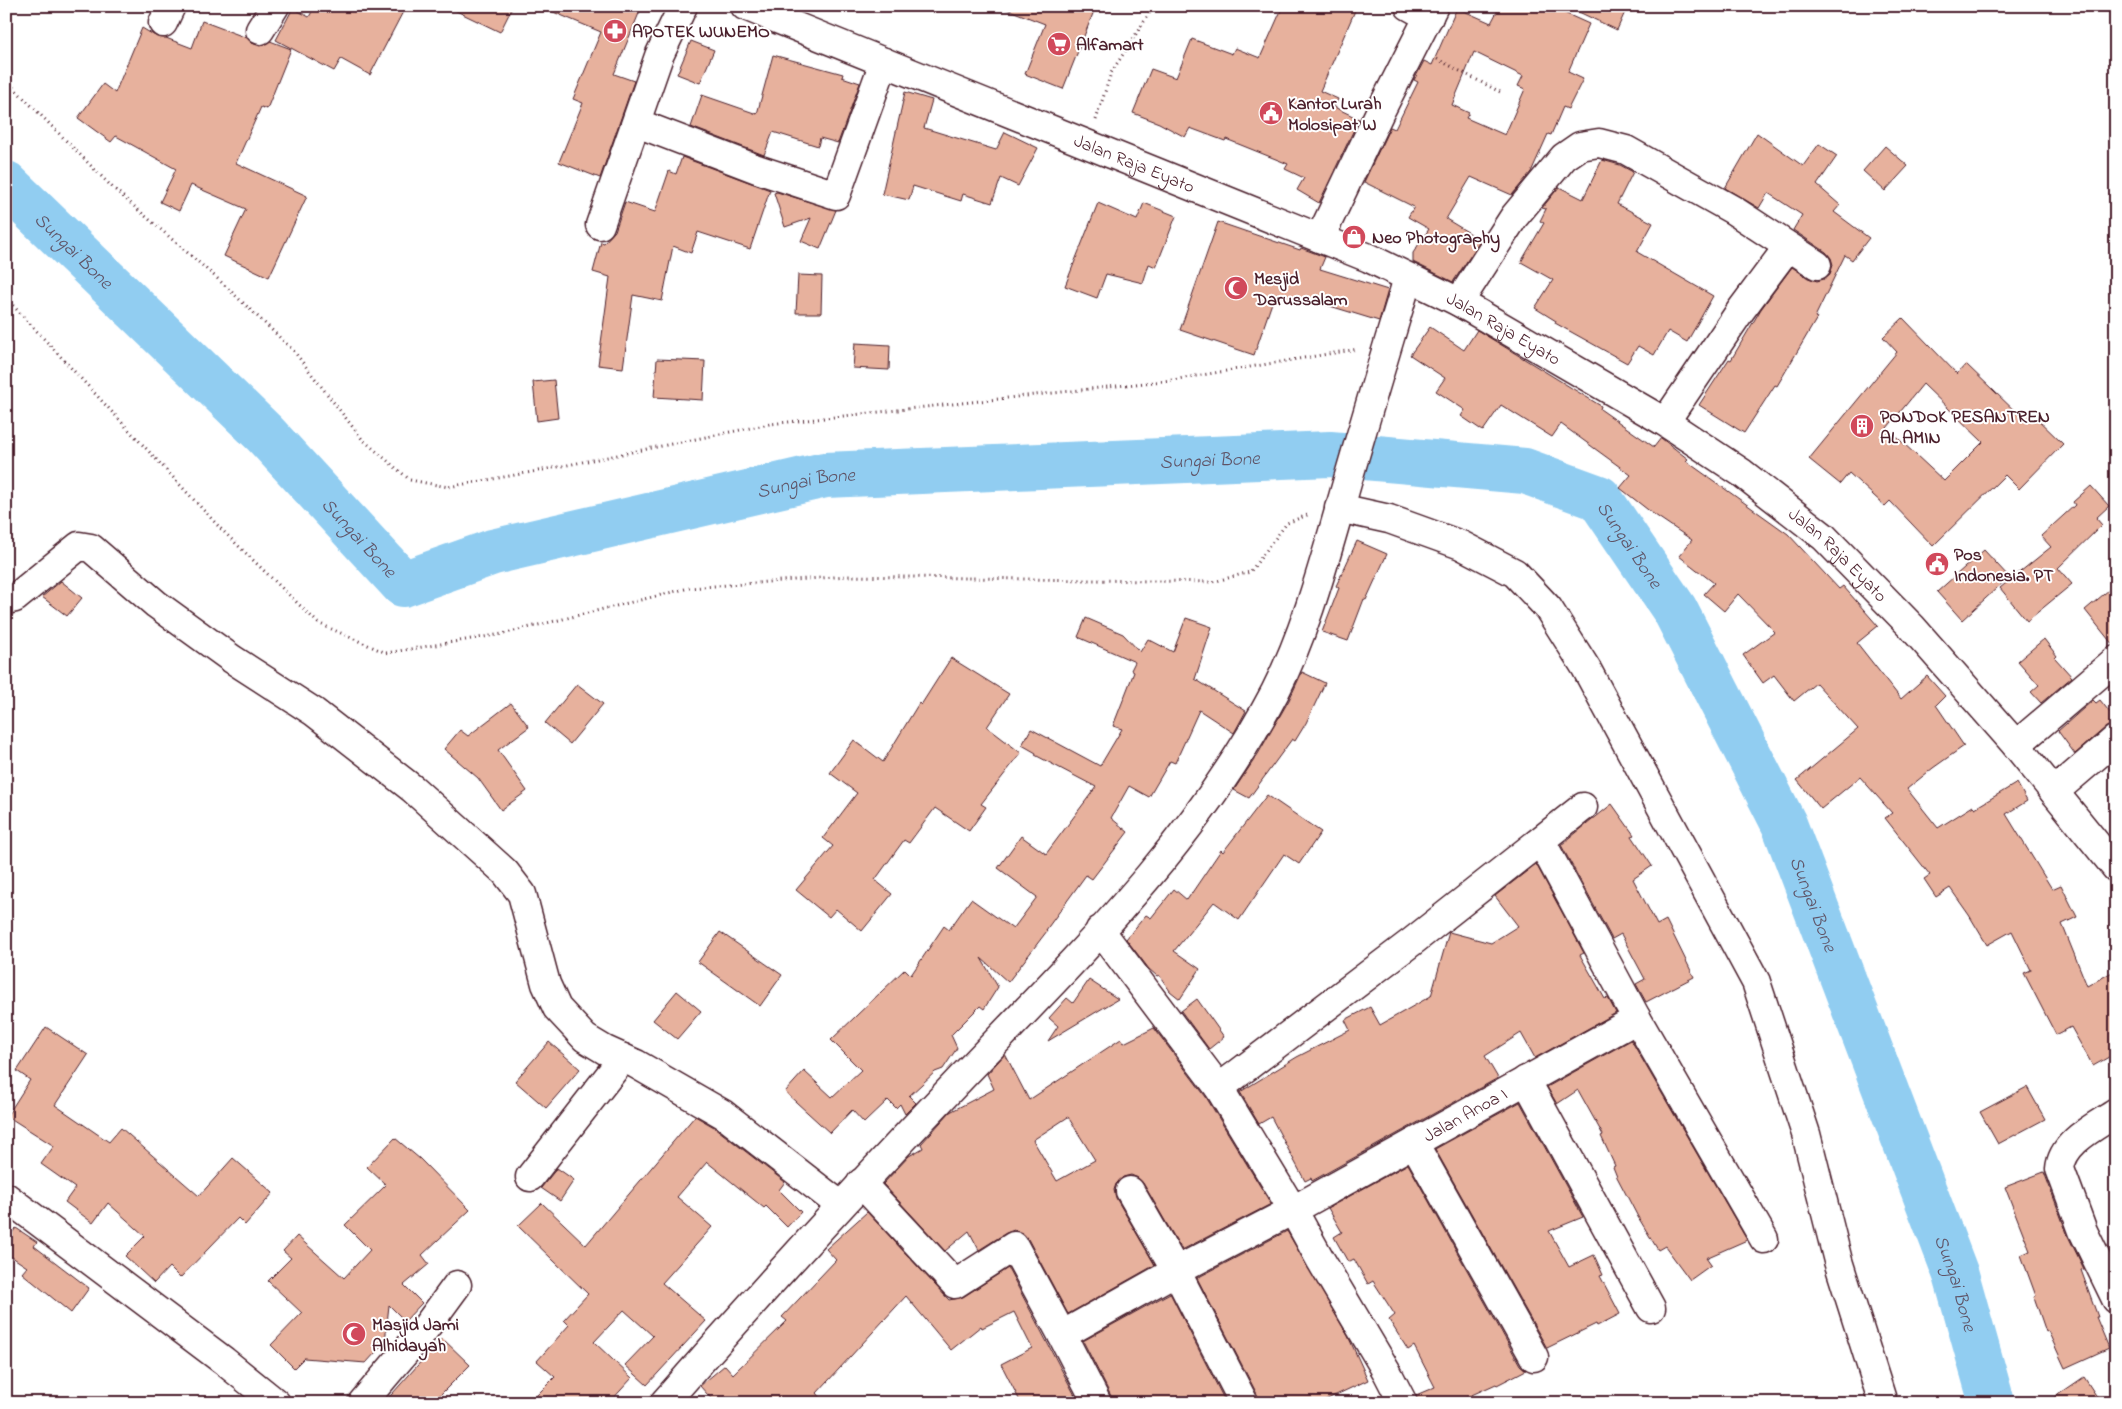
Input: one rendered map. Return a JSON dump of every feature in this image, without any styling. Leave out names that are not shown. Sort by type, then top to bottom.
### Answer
[{"type":"street","points":[[260,30],[274,6]]},
{"type":"street","points":[[600,225],[659,56],[683,6]]},
{"type":"street","name":"Jalan Raja Eyato","points":[[745,6],[1369,258],[1459,302],[1665,422],[1742,473],[1824,537],[1912,627],[2016,745],[2116,868]]},
{"type":"street","points":[[1320,238],[1379,114],[1414,47],[1424,10]]},
{"type":"street","points":[[637,123],[757,169],[836,195],[884,62]]},
{"type":"street","points":[[1459,302],[1514,217],[1564,157],[1580,146],[1599,143],[1626,150],[1733,210],[1817,266]]},
{"type":"street","points":[[1665,422],[1741,310],[1788,246]]},
{"type":"street","points":[[664,1403],[840,1205],[1100,930],[1178,842],[1217,788],[1276,690],[1306,620],[1408,278]]},
{"type":"street","points":[[1340,505],[1389,519],[1452,542],[1515,573],[1548,608],[1586,668],[1756,982],[1806,1134],[1838,1261],[1883,1403]]},
{"type":"street","points":[[6,600],[16,598],[79,546],[91,548],[156,604],[232,659],[314,712],[414,789],[505,872],[522,894],[546,984],[557,1008],[585,1038],[724,1114],[840,1205]]},
{"type":"street","points":[[2016,745],[2116,660]]},
{"type":"street","points":[[2054,792],[2116,739]]},
{"type":"street","points":[[1218,1088],[1413,942],[1583,807]]},
{"type":"street","points":[[1541,841],[1637,1019],[1764,1239]]},
{"type":"street","points":[[1100,930],[1218,1088],[1293,1210],[1403,1403]]},
{"type":"street","name":"Jalan Anoa I","points":[[1062,1335],[1176,1270],[1293,1210],[1637,1019]]},
{"type":"street","points":[[530,1177],[623,1058]]},
{"type":"street","points":[[1526,1080],[1651,1308]]},
{"type":"street","points":[[2116,1113],[2088,1130],[2065,1152],[2061,1160],[2060,1169],[2083,1232],[2116,1299]]},
{"type":"street","points":[[1414,1143],[1534,1358]]},
{"type":"street","points":[[861,1183],[955,1284],[1014,1246],[1097,1403]]},
{"type":"street","points":[[1130,1191],[1176,1270],[1244,1403]]},
{"type":"street","points":[[6,1197],[224,1361],[276,1403]]},
{"type":"street","points":[[362,1403],[419,1336],[457,1285]]},
{"type":"path","points":[[1088,144],[1111,73],[1154,6]]},
{"type":"path","points":[[1414,47],[1502,93]]},
{"type":"path","points":[[6,80],[113,188],[218,280],[293,350],[362,439],[410,480],[448,487],[543,470],[770,424],[1172,380],[1388,344]]},
{"type":"path","points":[[6,298],[222,530],[318,623],[386,653],[502,634],[688,588],[847,576],[1213,582],[1250,572],[1287,523],[1340,505]]},
{"type":"building","points":[[315,6],[406,6],[370,75],[341,59],[334,71],[276,40],[293,8],[309,17]]},
{"type":"building","points":[[446,6],[513,6],[500,32]]},
{"type":"building","points":[[539,6],[642,6],[614,74],[634,81],[600,178],[559,162],[583,103],[573,99],[601,32]]},
{"type":"building","name":"Alfamart","points":[[1004,6],[1096,6],[1063,89],[1025,74],[1045,24],[1004,8]]},
{"type":"building","points":[[1283,6],[1357,6],[1320,91],[1338,99],[1334,107],[1359,119],[1319,203],[1297,190],[1304,178],[1285,169],[1288,164],[1226,139],[1225,141],[1190,128],[1185,137],[1159,123],[1133,113],[1151,69],[1176,78],[1192,39],[1232,54],[1235,48],[1260,58]]},
{"type":"building","points":[[1500,6],[1549,6],[1589,24],[1568,72],[1583,79],[1568,109],[1563,107],[1551,135],[1548,134],[1531,172],[1512,195],[1471,177],[1446,219],[1481,240],[1453,282],[1413,262],[1413,253],[1429,229],[1408,217],[1414,207],[1364,182],[1390,127],[1395,129],[1418,82],[1414,80],[1424,61],[1432,65],[1457,8],[1491,23]],"holes":[[[1474,52],[1523,76],[1518,86],[1525,89],[1505,135],[1466,118],[1469,113],[1452,105]]]},
{"type":"building","points":[[1566,6],[1613,6],[1625,12],[1617,30]]},
{"type":"building","points":[[202,21],[247,38],[252,43],[260,46],[270,41],[291,49],[267,109],[261,107],[236,163],[307,196],[269,277],[224,256],[246,209],[191,185],[179,211],[160,202],[176,169],[116,136],[111,142],[78,118],[103,84],[115,93],[142,28],[157,37],[166,38],[192,48]]},
{"type":"building","points":[[691,41],[714,50],[700,83],[677,74]]},
{"type":"building","points":[[773,55],[843,74],[842,77],[860,83],[838,143],[820,138],[818,146],[773,132],[764,155],[691,127],[702,95],[757,114]]},
{"type":"building","points":[[905,92],[932,100],[924,128],[996,150],[1005,132],[1038,148],[1018,186],[1001,178],[992,203],[963,194],[961,201],[913,186],[909,200],[882,194]]},
{"type":"building","points":[[1757,133],[1803,166],[1819,144],[1837,156],[1817,185],[1840,205],[1834,212],[1869,238],[1852,260],[1845,255],[1815,317],[1817,318],[1777,386],[1775,385],[1744,433],[1699,405],[1729,359],[1731,360],[1761,309],[1792,267],[1808,278],[1817,281],[1824,279],[1830,274],[1833,265],[1831,258],[1826,252],[1793,230],[1802,215],[1768,193],[1759,208],[1725,188]]},
{"type":"building","points":[[1885,146],[1908,166],[1885,191],[1863,171]]},
{"type":"building","points":[[682,157],[770,190],[750,249],[698,232],[691,253],[673,246],[662,301],[633,295],[623,368],[598,365],[610,277],[593,272],[601,242],[604,243],[615,231],[625,202],[655,212],[669,171],[676,174]]},
{"type":"building","points":[[1602,160],[1620,165],[1633,172],[1617,204],[1653,223],[1637,252],[1713,296],[1687,342],[1668,331],[1654,355],[1638,346],[1627,363],[1555,323],[1556,321],[1535,308],[1553,280],[1521,262],[1544,223],[1540,221],[1546,209],[1542,208],[1559,187],[1583,199]]},
{"type":"building","points":[[777,192],[836,210],[820,249],[801,241],[811,218],[785,227],[774,193]]},
{"type":"building","points":[[1098,203],[1137,220],[1144,203],[1176,216],[1156,267],[1149,264],[1143,283],[1106,274],[1097,298],[1065,286]]},
{"type":"building","name":"Mesjid Darussalam","points":[[1218,222],[1325,257],[1320,269],[1388,290],[1379,321],[1307,299],[1305,306],[1275,294],[1254,355],[1180,330]]},
{"type":"building","points":[[798,275],[822,276],[821,313],[796,313]]},
{"type":"building","points":[[1903,318],[1957,374],[1966,364],[2021,417],[2028,410],[2063,444],[2019,489],[2005,475],[1933,546],[1890,501],[1885,506],[1849,473],[1840,484],[1809,459],[1897,352],[1883,337]],"holes":[[[1923,384],[1983,442],[1944,481],[1887,428]]]},
{"type":"building","points":[[1430,327],[1464,350],[1477,330],[1601,406],[1600,409],[1654,447],[1661,438],[1688,459],[1686,461],[1788,534],[1839,589],[1843,586],[1878,626],[1857,643],[1901,699],[1927,676],[1945,696],[1936,705],[1964,746],[1907,789],[1938,828],[1973,806],[1975,808],[2017,783],[2027,801],[2006,814],[2052,889],[2061,885],[2077,917],[2062,924],[2087,986],[2116,970],[2116,1053],[2093,1066],[2071,1027],[2056,1035],[2024,973],[2031,970],[2012,931],[1987,945],[1950,888],[1936,897],[1924,879],[1930,875],[1885,818],[1892,813],[1860,777],[1821,809],[1797,780],[1858,729],[1816,683],[1794,701],[1774,675],[1763,683],[1743,655],[1775,632],[1738,594],[1724,611],[1704,594],[1714,583],[1679,556],[1692,540],[1652,513],[1620,488],[1631,475],[1561,424],[1552,437],[1501,405],[1483,431],[1461,416],[1465,410],[1436,391],[1445,378],[1410,355]]},
{"type":"building","points":[[855,343],[890,345],[889,370],[853,368]]},
{"type":"building","points":[[657,359],[705,361],[703,400],[654,397]]},
{"type":"building","points":[[554,380],[558,418],[537,421],[533,382]]},
{"type":"building","points":[[2091,486],[2109,506],[2096,518],[2102,525],[2058,568],[2072,584],[2027,621],[2000,588],[2051,547],[2041,536],[2075,505],[2073,502]]},
{"type":"building","points":[[1357,541],[1387,554],[1366,600],[1364,599],[1348,641],[1322,632],[1339,588],[1336,586]]},
{"type":"building","points":[[1984,550],[2009,577],[1962,620],[1937,592]]},
{"type":"building","points":[[61,581],[82,598],[67,616],[42,597]]},
{"type":"building","points":[[2116,584],[2116,645],[2113,645],[2085,610]]},
{"type":"building","points":[[1086,618],[1123,634],[1140,652],[1148,639],[1173,652],[1186,618],[1212,627],[1195,679],[1246,711],[1234,733],[1199,710],[1175,763],[1170,761],[1149,797],[1129,786],[1111,818],[1128,832],[1092,879],[1086,875],[1008,982],[981,958],[998,987],[984,1009],[980,1006],[951,1035],[957,1048],[943,1069],[935,1072],[909,1096],[916,1103],[905,1114],[900,1104],[896,1108],[888,1100],[864,1123],[852,1110],[830,1133],[785,1092],[804,1071],[832,1097],[861,1070],[831,1040],[905,969],[911,975],[944,926],[949,930],[971,899],[1013,929],[1037,897],[998,868],[1021,836],[1046,854],[1096,787],[1035,755],[1036,753],[1022,745],[1031,729],[1100,766],[1122,729],[1113,726],[1134,672],[1131,670],[1135,662],[1078,637]]},
{"type":"building","points":[[2044,639],[2057,656],[2055,658],[2072,677],[2041,703],[2031,692],[2039,685],[2018,661]]},
{"type":"building","points":[[951,658],[1009,694],[987,727],[1021,753],[981,804],[986,807],[969,831],[935,808],[909,843],[904,840],[875,880],[892,894],[862,931],[836,909],[829,917],[796,890],[833,846],[823,838],[857,793],[830,773],[854,740],[883,762],[919,703],[921,705]]},
{"type":"building","points":[[1302,672],[1325,683],[1306,723],[1295,741],[1292,739],[1249,798],[1234,790],[1258,754],[1289,700]]},
{"type":"building","points":[[577,684],[603,704],[570,744],[545,723]]},
{"type":"building","points":[[2093,700],[2096,703],[2100,700],[2116,720],[2116,724],[2106,727],[2075,754],[2058,731]]},
{"type":"building","points":[[511,703],[529,727],[498,750],[527,791],[501,810],[478,778],[444,749],[460,730],[468,736]]},
{"type":"building","points":[[1267,795],[1321,832],[1299,864],[1284,854],[1239,920],[1214,902],[1174,951],[1200,969],[1180,999],[1170,991],[1159,975],[1157,976],[1149,969],[1126,939],[1146,915],[1151,918],[1174,889],[1187,900],[1221,850],[1223,852]]},
{"type":"building","points":[[1612,804],[1634,835],[1632,836],[1652,866],[1633,879],[1657,925],[1666,920],[1694,977],[1646,1002],[1636,984],[1645,979],[1621,934],[1612,939],[1561,845]]},
{"type":"building","points":[[1536,864],[1584,953],[1580,955],[1605,999],[1608,998],[1616,1013],[1535,1058],[1521,1033],[1485,1056],[1498,1078],[1312,1181],[1311,1178],[1305,1181],[1271,1117],[1259,1124],[1240,1092],[1297,1057],[1350,1030],[1345,1020],[1370,1007],[1380,1025],[1431,996],[1449,932],[1491,943],[1518,926],[1495,896]]},
{"type":"building","points":[[720,932],[782,975],[760,1006],[698,962]]},
{"type":"building","points":[[1089,980],[1118,999],[1048,1041],[1058,1026],[1049,1018],[1067,998],[1073,1003]]},
{"type":"building","points":[[677,991],[701,1011],[677,1039],[653,1020]]},
{"type":"building","points":[[1197,999],[1224,1037],[1209,1049],[1181,1011]]},
{"type":"building","points":[[46,1027],[88,1055],[55,1105],[109,1142],[121,1128],[199,1196],[233,1158],[273,1193],[245,1225],[238,1218],[180,1278],[169,1267],[154,1283],[125,1256],[145,1236],[108,1203],[93,1223],[65,1202],[75,1188],[41,1164],[54,1146],[7,1116],[30,1080],[17,1071]]},
{"type":"building","points":[[1154,1028],[1206,1097],[1271,1204],[1182,1250],[1143,1183],[1131,1175],[1123,1177],[1116,1184],[1114,1190],[1116,1198],[1155,1265],[1068,1314],[1028,1239],[1022,1233],[1014,1230],[1006,1233],[979,1250],[969,1231],[945,1251],[883,1184],[909,1156],[923,1148],[921,1144],[950,1112],[994,1089],[987,1074],[1005,1054],[1029,1100],[1121,1039],[1124,1043]],"holes":[[[1068,1117],[1095,1160],[1057,1181],[1033,1140]]]},
{"type":"building","points":[[1631,1040],[1747,1240],[1706,1258],[1711,1265],[1690,1280],[1665,1246],[1658,1250],[1638,1217],[1617,1177],[1613,1167],[1615,1166],[1601,1136],[1603,1135],[1578,1090],[1557,1104],[1547,1087]]},
{"type":"building","points":[[549,1042],[580,1069],[546,1108],[515,1081]]},
{"type":"building","points":[[2027,1087],[2045,1119],[1998,1144],[1980,1112]]},
{"type":"building","points":[[1520,1102],[1583,1217],[1549,1231],[1569,1267],[1594,1255],[1603,1275],[1600,1276],[1620,1314],[1547,1348],[1435,1149]]},
{"type":"building","points":[[695,1116],[714,1127],[785,1182],[779,1190],[801,1212],[787,1227],[766,1206],[764,1208],[707,1162],[677,1197],[712,1227],[662,1283],[706,1321],[647,1385],[625,1365],[653,1336],[624,1310],[594,1342],[632,1378],[609,1403],[529,1403],[555,1377],[537,1361],[569,1325],[564,1320],[588,1294],[518,1226],[542,1203],[586,1245]]},
{"type":"building","points":[[395,1138],[420,1159],[470,1210],[422,1255],[429,1264],[404,1285],[422,1303],[405,1321],[389,1305],[385,1342],[366,1363],[304,1358],[294,1368],[271,1345],[302,1313],[268,1281],[291,1258],[283,1251],[297,1236],[344,1278],[370,1250],[345,1225],[386,1185],[367,1167]]},
{"type":"building","points":[[1408,1164],[1520,1365],[1526,1370],[1497,1385],[1454,1403],[1418,1403],[1416,1395],[1435,1387],[1414,1346],[1408,1350],[1389,1320],[1395,1315],[1373,1281],[1368,1284],[1354,1259],[1348,1262],[1334,1237],[1342,1232],[1328,1208]]},
{"type":"building","points":[[557,1168],[574,1180],[560,1201],[541,1188]]},
{"type":"building","points":[[2044,1172],[2068,1236],[2084,1269],[2081,1270],[2098,1317],[2096,1317],[2109,1348],[2065,1368],[2048,1331],[2046,1332],[2034,1297],[2036,1296],[2021,1255],[2030,1251],[2005,1187]]},
{"type":"building","points":[[867,1212],[949,1300],[963,1297],[1008,1268],[1079,1403],[1021,1403],[1001,1364],[1032,1348],[1014,1312],[982,1328],[981,1326],[951,1350],[906,1296],[817,1393],[825,1403],[715,1403],[700,1386],[725,1365],[733,1374],[787,1321],[782,1317],[836,1260],[826,1249]]},
{"type":"building","points":[[16,1228],[37,1242],[34,1246],[89,1288],[71,1313],[22,1273],[27,1267],[6,1253],[6,1240]]},
{"type":"building","points":[[1287,1231],[1348,1336],[1368,1380],[1319,1403],[1259,1403],[1258,1396],[1197,1278]]},
{"type":"building","points":[[1170,1293],[1226,1403],[1112,1403],[1111,1396],[1083,1341]]},
{"type":"building","points":[[442,1338],[470,1365],[432,1403],[384,1403]]},
{"type":"building","points":[[2084,1377],[2101,1403],[2046,1403]]},
{"type":"waterway","name":"Sungai Bone","points":[[6,184],[265,434],[403,584],[493,552],[825,475],[1330,454],[1525,471],[1599,498],[1675,610],[1784,824],[1956,1275],[1992,1403]]},
{"type":"place","name":"APOTEK WUNEMO","points":[[615,31]]},
{"type":"place","name":"Alfamart","points":[[1059,44]]},
{"type":"place","name":"Kantor Lurah Molosipat W","points":[[1271,113]]},
{"type":"place","name":"Neo Photography","points":[[1354,237]]},
{"type":"place","name":"Mesjid Darussalam","points":[[1236,288]]},
{"type":"place","name":"PONDOK PESANTREN AL AMIN","points":[[1862,426]]},
{"type":"place","name":"Pos Indonesia. PT","points":[[1937,564]]},
{"type":"place","name":"Masjid Jami Alhidayah","points":[[354,1334]]}]
